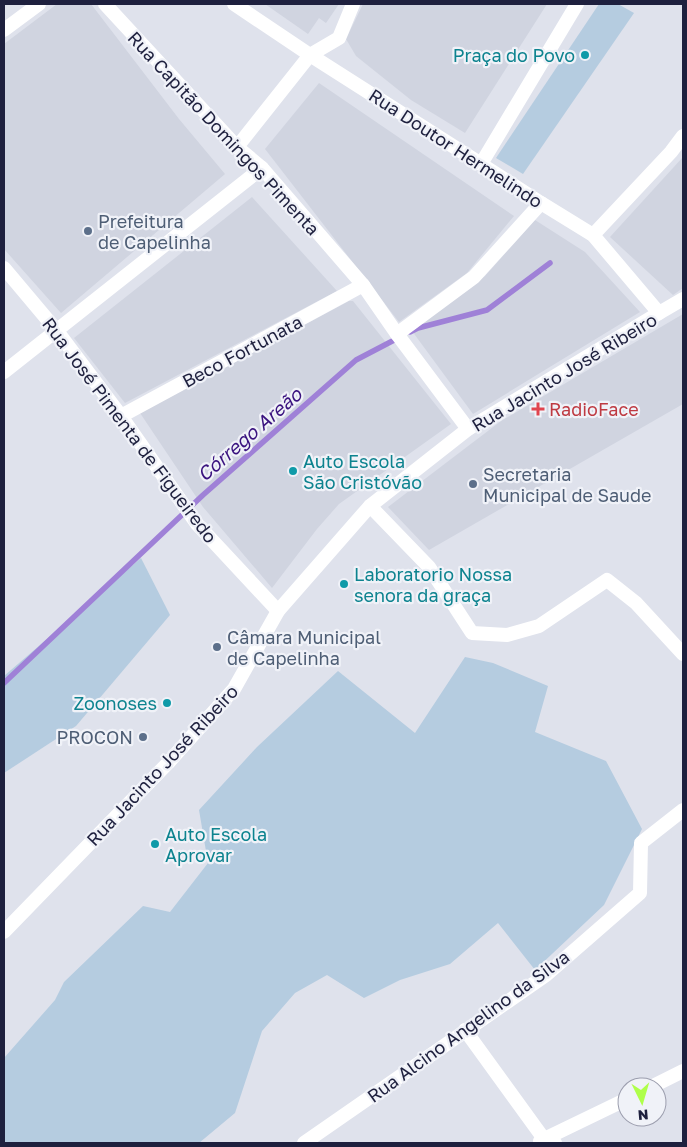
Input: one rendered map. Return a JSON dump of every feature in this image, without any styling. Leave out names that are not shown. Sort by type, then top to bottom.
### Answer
[{"type":"street","points":[[4,30],[39,4]]},
{"type":"street","name":"Rua Capitão Domingos Pimenta","points":[[104,4],[237,146],[262,168],[363,285],[397,335],[408,347],[468,429]]},
{"type":"street","name":"Rua Doutor Hermelindo","points":[[234,4],[310,55],[593,235],[659,313]]},
{"type":"street","points":[[237,146],[310,55],[339,38],[353,4]]},
{"type":"street","points":[[481,164],[577,4]]},
{"type":"street","points":[[593,235],[671,152],[683,136]]},
{"type":"street","points":[[4,372],[262,168]]},
{"type":"street","points":[[397,335],[474,277],[541,203]]},
{"type":"street","name":"Rua José Pimenta de Figueiredo","points":[[4,268],[57,331],[121,416],[197,524],[278,611]]},
{"type":"street","name":"Beco Fortunata","points":[[121,416],[363,285]]},
{"type":"street","name":"Rua Jacinto José Ribeiro","points":[[4,932],[168,763],[234,689],[278,611],[370,506],[468,429],[683,298]]},
{"type":"street","points":[[370,506],[429,567],[472,633],[507,635],[538,626],[607,580],[636,603],[683,654]]},
{"type":"street","name":"Rua Alcino Angelino da Silva","points":[[304,1143],[546,975],[640,893],[641,843],[683,810]]},
{"type":"street","points":[[465,1030],[545,1142],[617,1104]]},
{"type":"street","points":[[667,1079],[683,1071]]},
{"type":"shaded area","points":[[57,4],[91,4],[179,119],[225,174],[61,313],[4,249],[4,44]]},
{"type":"shaded area","points":[[265,4],[339,4],[326,23],[319,18],[308,34]]},
{"type":"shaded area","points":[[363,4],[547,4],[465,133],[411,100],[356,56],[346,39]]},
{"type":"shaded area","name":"Praça do Povo","points":[[599,4],[618,4],[634,13],[523,174],[496,158]]},
{"type":"shaded area","points":[[319,83],[514,216],[467,273],[399,322],[265,149]]},
{"type":"shaded area","points":[[683,157],[683,288],[673,295],[610,237]]},
{"type":"shaded area","points":[[252,197],[337,291],[125,403],[74,338]]},
{"type":"shaded area","points":[[535,220],[585,252],[640,312],[473,414],[412,331],[485,276]]},
{"type":"shaded area","points":[[349,301],[353,301],[451,424],[339,504],[317,529],[272,588],[203,507],[140,413]]},
{"type":"shaded area","points":[[683,314],[683,404],[429,550],[388,507],[501,421]]},
{"type":"shaded area","points":[[141,558],[170,615],[76,726],[4,773],[4,676]]},
{"type":"shaded area","points":[[465,657],[493,663],[548,686],[535,732],[606,761],[642,829],[604,905],[535,970],[498,923],[450,964],[400,980],[364,998],[327,975],[295,993],[262,1031],[235,1113],[199,1143],[4,1143],[4,1058],[55,1000],[64,982],[143,906],[170,912],[208,863],[199,810],[257,747],[338,671],[415,733]]},
{"type":"waterway","name":"Córrego Areão","points":[[410,332],[418,328],[487,310],[550,263]]},
{"type":"waterway","name":"Córrego Areão","points":[[4,683],[203,495],[356,360],[400,337]]},
{"type":"place","name":"Praça do Povo","points":[[585,55]]},
{"type":"place","name":"Prefeitura de Capelinha","points":[[88,231]]},
{"type":"place","name":"RadioFace","points":[[538,409]]},
{"type":"place","name":"Auto Escola São Cristóvão","points":[[293,471]]},
{"type":"place","name":"Secretaria Municipal de Saude","points":[[473,484]]},
{"type":"place","name":"Laboratorio Nossa senora da graça","points":[[344,584]]},
{"type":"place","name":"Câmara Municipal de Capelinha","points":[[217,647]]},
{"type":"place","name":"Zoonoses","points":[[167,703]]},
{"type":"place","name":"PROCON","points":[[143,737]]},
{"type":"place","name":"Auto Escola Aprovar","points":[[155,844]]}]
